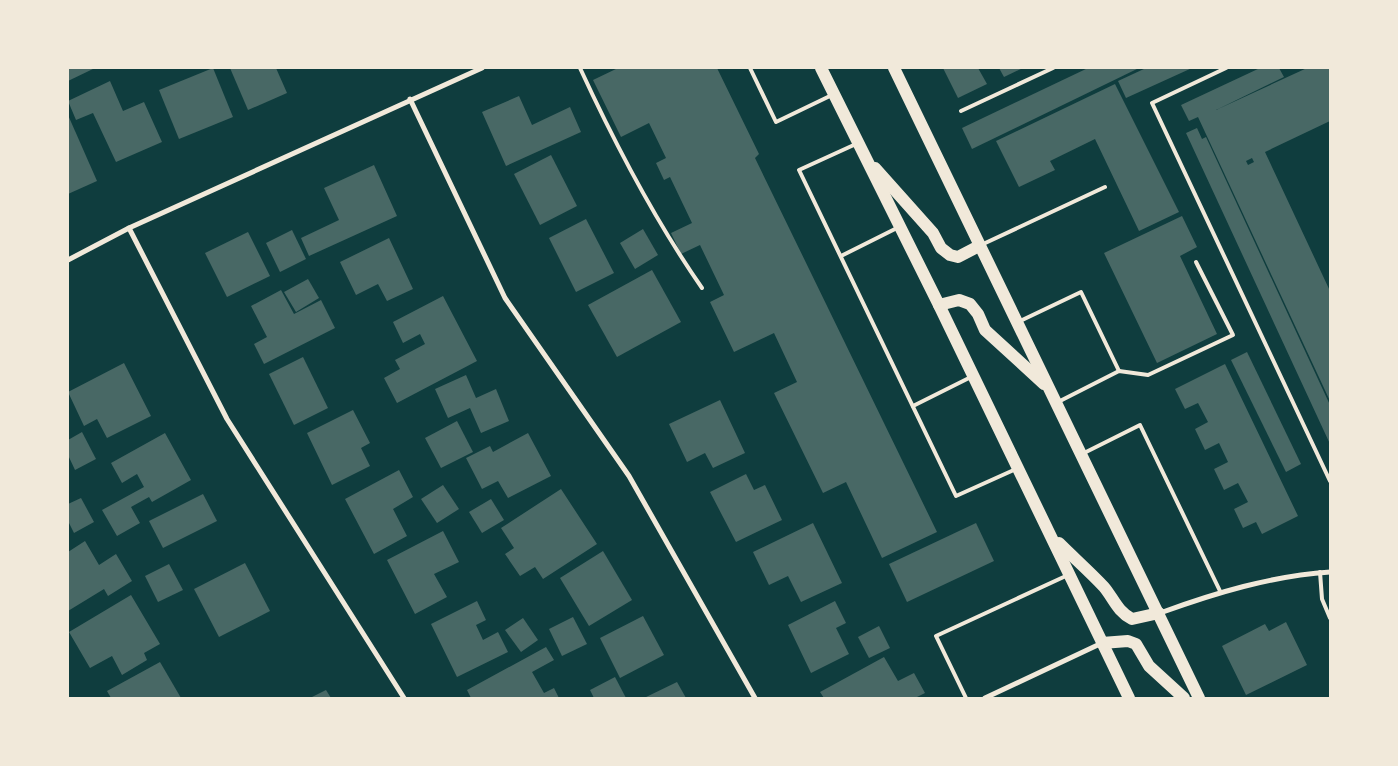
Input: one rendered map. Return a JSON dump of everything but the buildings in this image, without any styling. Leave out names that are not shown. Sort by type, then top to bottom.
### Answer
[{"type":"main road","points":[[821,68],[974,376],[1129,698]]},
{"type":"main road","points":[[894,68],[1199,698]]},
{"type":"main road","points":[[861,149],[933,233],[941,248],[950,255],[958,257],[979,246]]},
{"type":"main road","points":[[939,305],[959,300],[970,304],[978,314],[985,330],[1050,388]]},
{"type":"main road","points":[[1052,536],[1106,589],[1115,605],[1124,614],[1132,619],[1159,614]]},
{"type":"main road","points":[[1102,643],[1128,642],[1136,644],[1150,666],[1184,698]]},
{"type":"street","points":[[68,260],[129,228],[482,68]]},
{"type":"street","points":[[410,99],[504,298],[629,476],[755,698]]},
{"type":"street","points":[[129,228],[228,419],[404,698]]},
{"type":"street","points":[[1159,614],[1220,591],[1320,572],[1330,572]]},
{"type":"street","points":[[985,698],[1102,643]]},
{"type":"lane","points":[[580,68],[611,134],[671,243],[702,288]]},
{"type":"lane","points":[[750,68],[776,122],[834,94]]},
{"type":"lane","points":[[961,111],[1053,68]]},
{"type":"lane","points":[[1226,68],[1152,102],[1330,481]]},
{"type":"lane","points":[[861,149],[800,170],[956,496],[1018,468]]},
{"type":"lane","points":[[979,246],[1105,187]]},
{"type":"lane","points":[[840,256],[900,227]]},
{"type":"lane","points":[[1057,403],[1119,371],[1148,374],[1233,335],[1196,262]]},
{"type":"lane","points":[[1018,322],[1081,292],[1119,371]]},
{"type":"lane","points":[[913,406],[974,376]]},
{"type":"lane","points":[[1082,454],[1140,425],[1220,591]]},
{"type":"lane","points":[[1320,572],[1322,599],[1330,618]]},
{"type":"lane","points":[[966,698],[936,636],[1070,574]]}]
